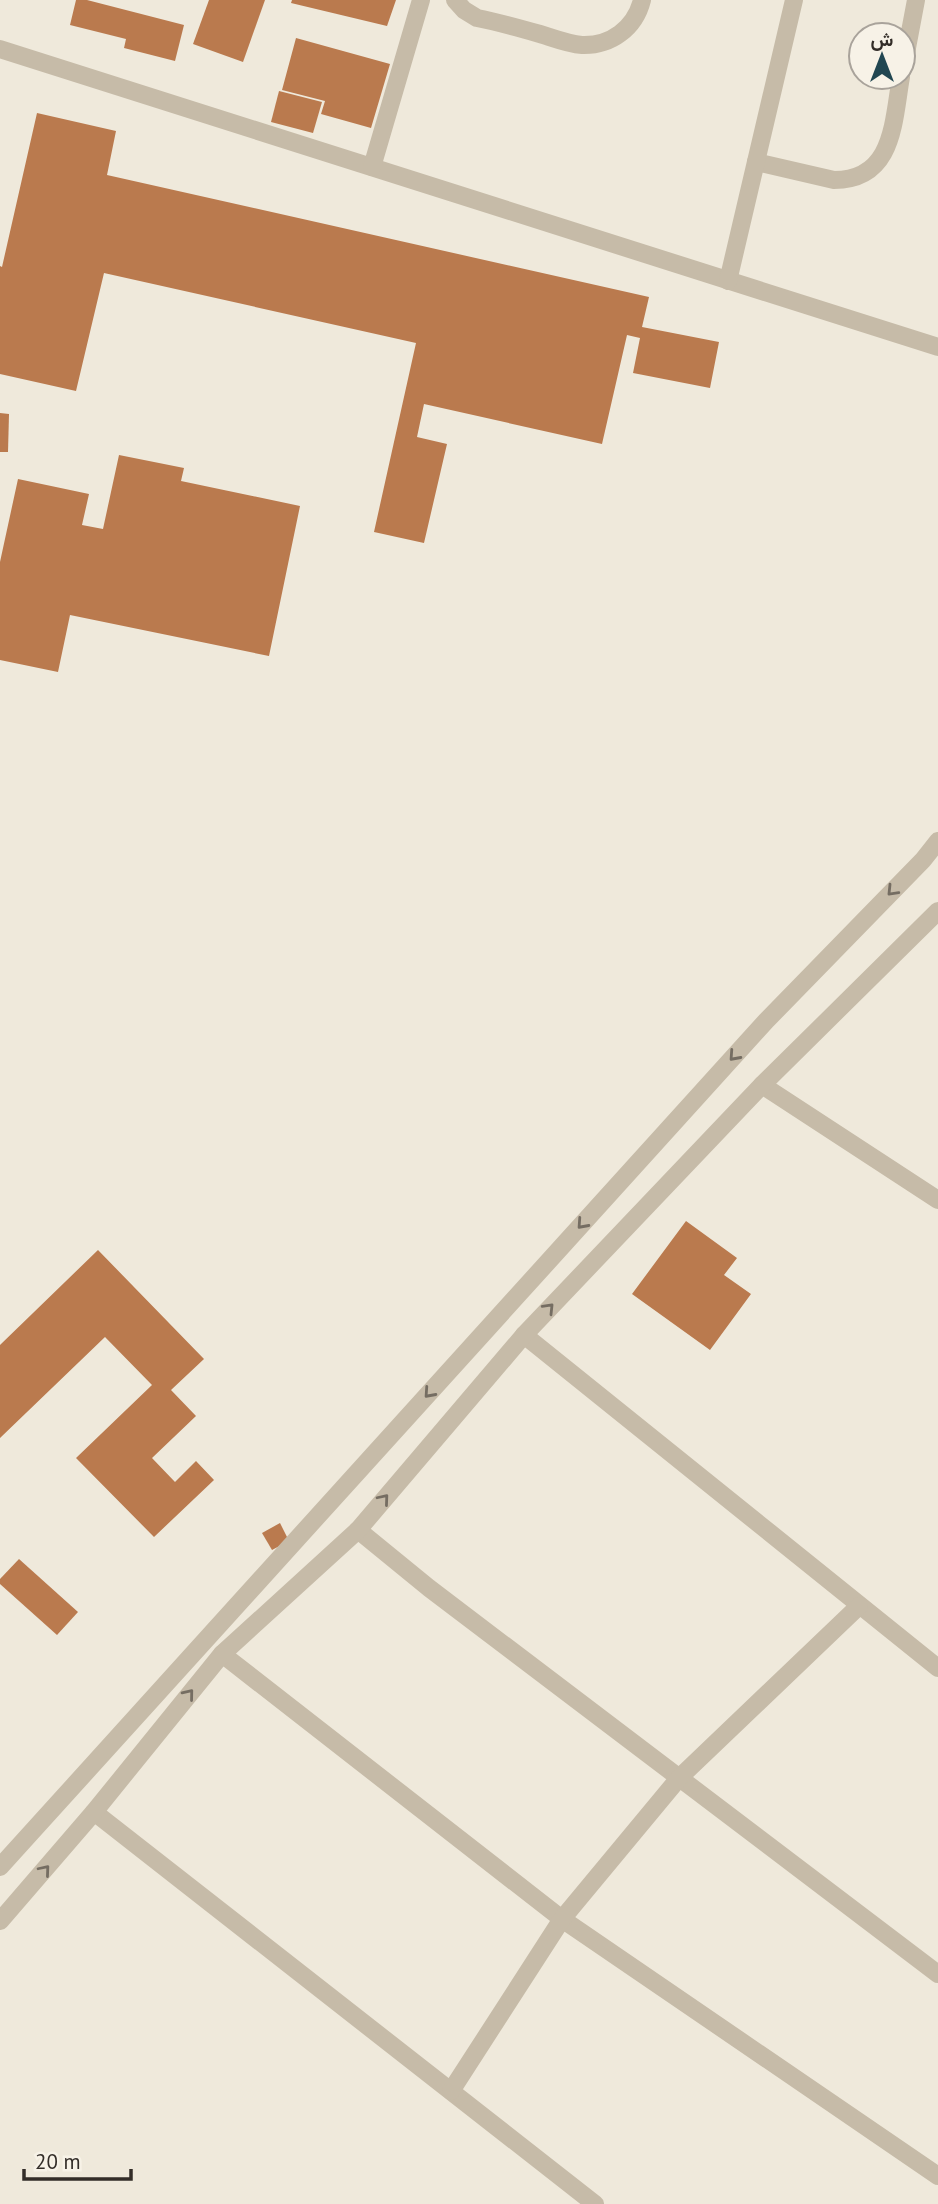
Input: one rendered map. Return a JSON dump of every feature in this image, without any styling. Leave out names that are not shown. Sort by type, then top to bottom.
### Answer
[{"type":"street","points":[[372,167],[421,0]]},
{"type":"street","points":[[455,0],[477,18],[579,45],[606,42],[618,36],[631,25],[642,0]]},
{"type":"street","points":[[729,281],[794,0]]},
{"type":"street","points":[[912,21],[916,0]]},
{"type":"street","points":[[0,48],[938,347]]},
{"type":"street","points":[[756,162],[834,180],[847,180],[872,170],[882,159],[888,145],[898,91]]},
{"type":"street","points":[[0,1867],[766,1021],[923,860],[938,841]]},
{"type":"street","points":[[0,1922],[94,1812],[222,1654],[358,1530],[524,1335],[762,1085],[938,911]]},
{"type":"street","points":[[762,1085],[937,1197]]},
{"type":"street","points":[[524,1335],[938,1668]]},
{"type":"street","points":[[358,1530],[429,1588],[938,1974]]},
{"type":"street","points":[[451,2091],[562,1919],[679,1778],[859,1606]]},
{"type":"street","points":[[222,1654],[562,1919],[938,2176]]},
{"type":"street","points":[[94,1812],[595,2204]]},
{"type":"building","points":[[76,0],[87,0],[184,25],[175,61],[124,48],[126,39],[70,25]]},
{"type":"building","points":[[209,0],[265,0],[243,62],[193,44]]},
{"type":"building","points":[[292,0],[396,0],[387,26],[291,3]]},
{"type":"building","points":[[296,38],[390,64],[371,128],[321,114],[325,101],[282,90]]},
{"type":"building","points":[[279,91],[322,102],[313,133],[271,122]]},
{"type":"building","points":[[37,113],[116,131],[107,175],[649,297],[642,327],[719,342],[710,388],[633,373],[640,338],[627,335],[602,444],[424,404],[417,437],[447,444],[424,543],[374,532],[416,343],[104,273],[76,391],[0,374],[0,266],[2,267]]},
{"type":"building","points":[[0,413],[9,414],[8,452],[0,452]]},
{"type":"building","points":[[119,455],[184,468],[181,481],[300,506],[269,656],[70,615],[58,672],[0,660],[0,562],[18,479],[89,494],[82,525],[103,529]]},
{"type":"building","points":[[686,1221],[737,1258],[724,1275],[751,1294],[710,1350],[632,1294]]},
{"type":"building","points":[[98,1250],[204,1359],[171,1390],[196,1416],[152,1458],[175,1482],[196,1461],[214,1480],[154,1537],[76,1458],[152,1385],[105,1337],[0,1438],[0,1345]]},
{"type":"building","points":[[280,1523],[289,1541],[272,1550],[262,1533]]},
{"type":"building","points":[[19,1559],[78,1612],[57,1635],[0,1584],[0,1579]]}]
